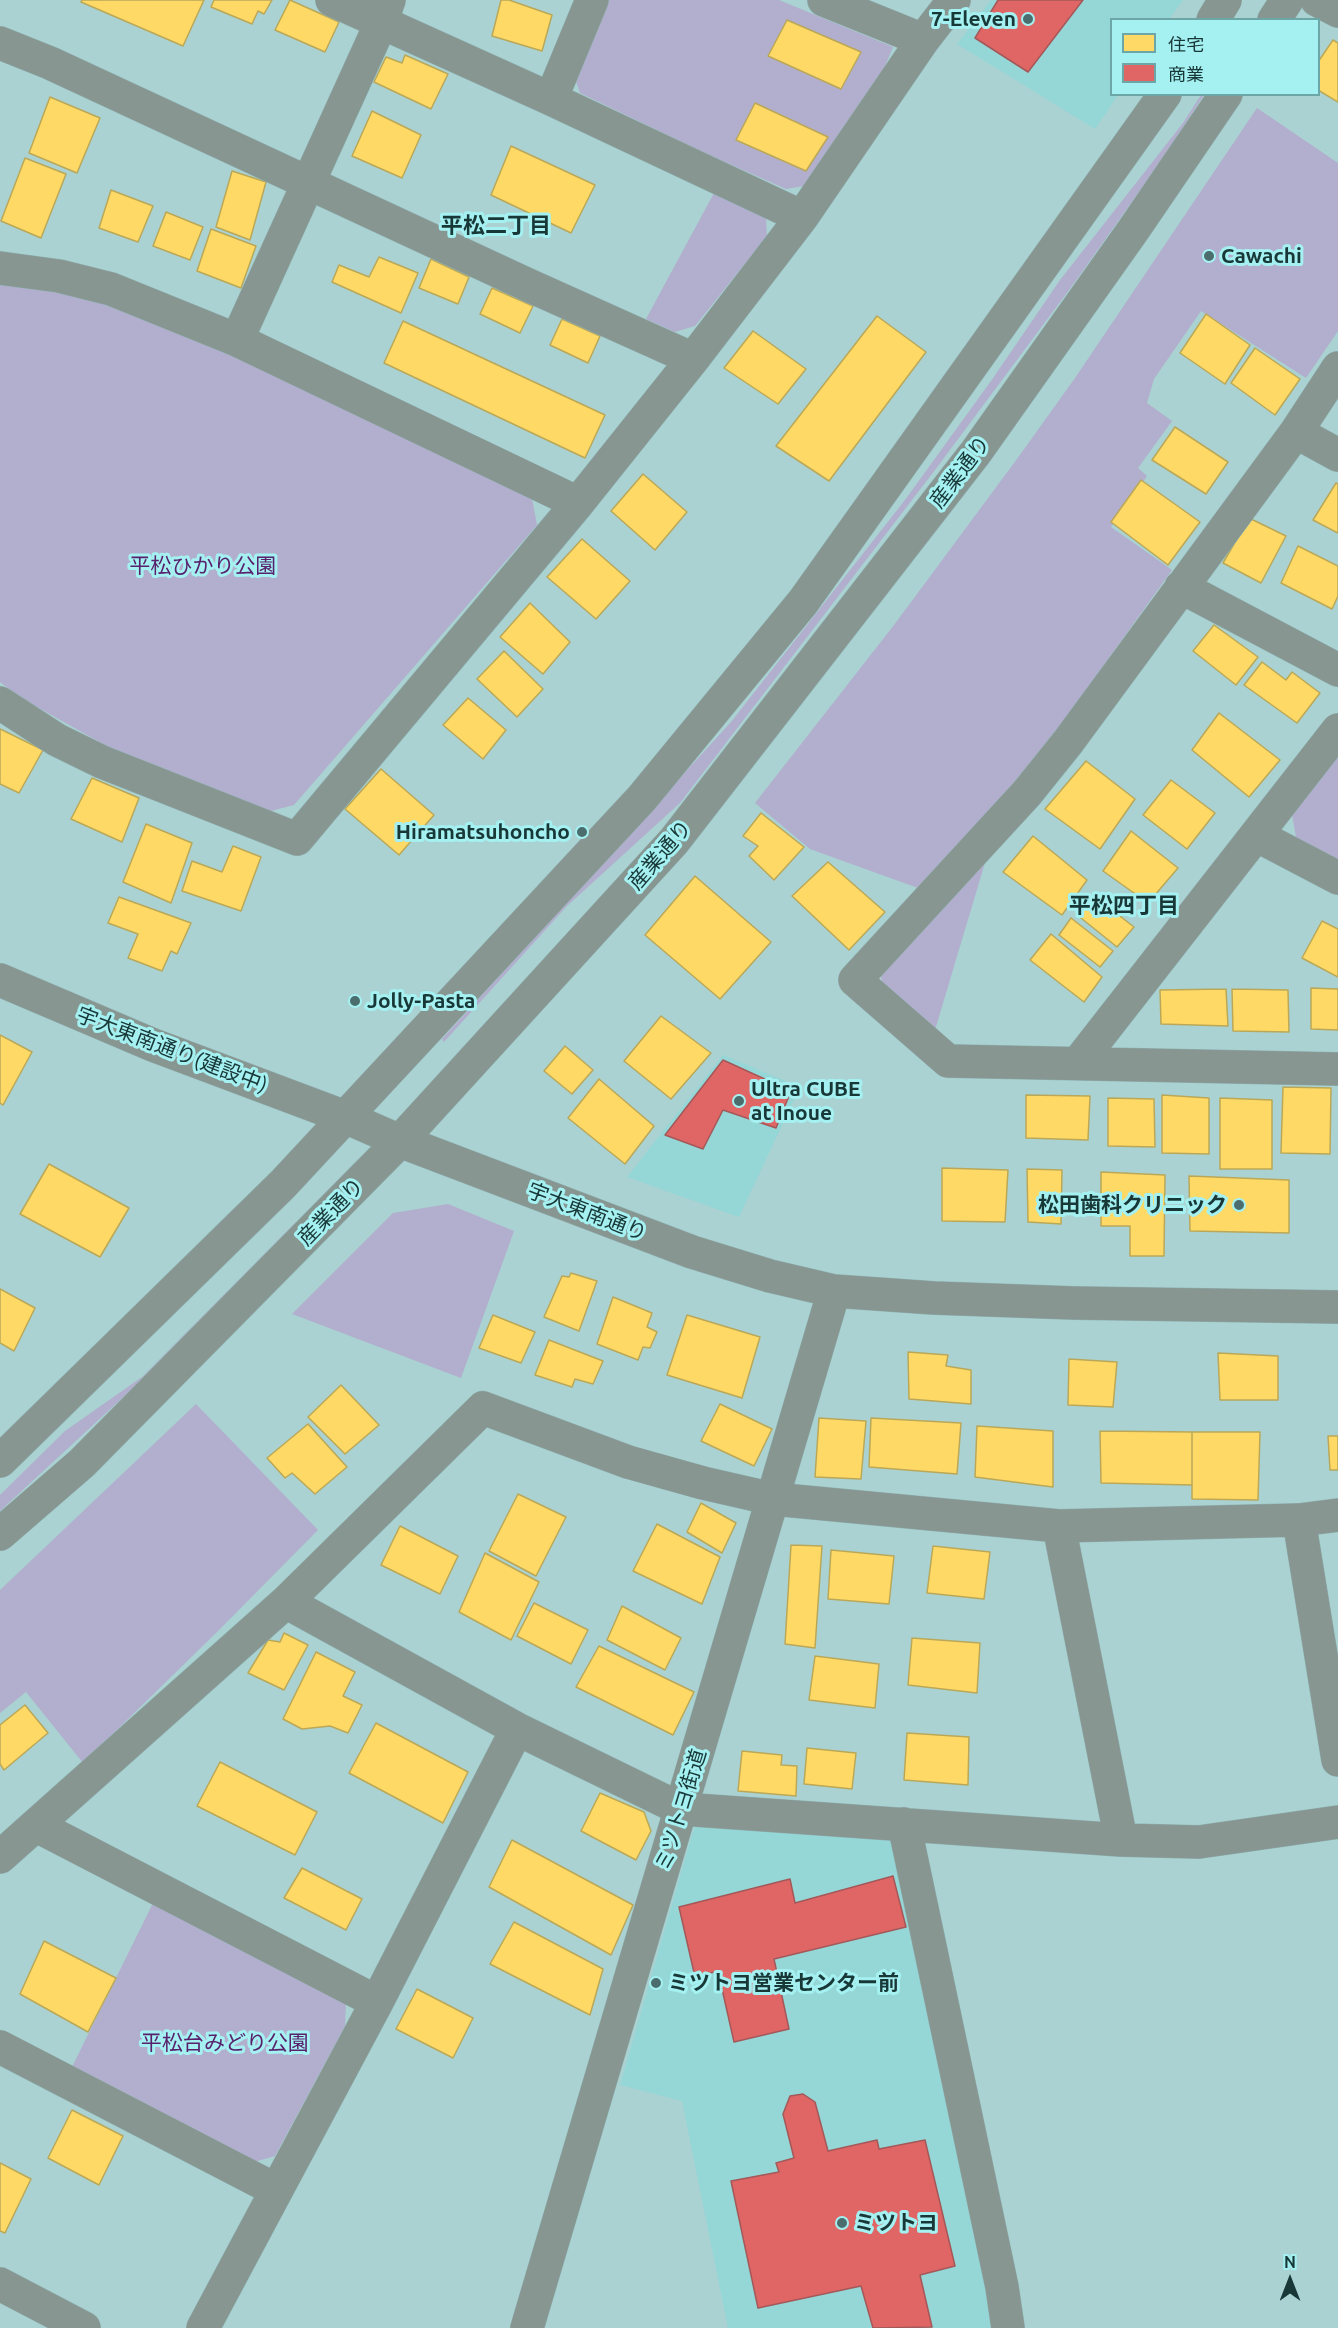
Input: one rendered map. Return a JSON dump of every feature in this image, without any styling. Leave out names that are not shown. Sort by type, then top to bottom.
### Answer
[{"type":"street","points":[[332,0],[385,12],[551,99],[802,217]]},
{"type":"street","points":[[551,99],[592,0]]},
{"type":"street","points":[[824,0],[923,40]]},
{"type":"street","points":[[0,703],[57,740],[102,762],[297,839],[578,503],[693,359],[802,217],[923,40],[954,0]]},
{"type":"street","points":[[1214,18],[1226,0]]},
{"type":"street","points":[[1275,18],[1287,0]]},
{"type":"street","points":[[1317,0],[1338,11]]},
{"type":"street","points":[[237,340],[385,12]]},
{"type":"street","points":[[0,43],[50,63],[693,359]]},
{"type":"street","points":[[0,1461],[283,1184],[642,798],[803,602],[1164,96]]},
{"type":"street","name":"産業通り","points":[[0,1534],[82,1463],[400,1141],[674,841],[976,452],[1134,229],[1225,96]]},
{"type":"street","points":[[0,268],[59,276],[111,289],[237,340],[578,503]]},
{"type":"street","points":[[1338,368],[1296,432],[1068,742],[1027,793],[855,981],[948,1061],[1338,1069]]},
{"type":"street","points":[[1296,432],[1338,455]]},
{"type":"street","points":[[1181,587],[1338,670]]},
{"type":"street","points":[[1078,1063],[1338,730]]},
{"type":"street","points":[[1256,835],[1338,878]]},
{"type":"street","name":"宇大東南通り(建設中)","points":[[0,980],[153,1045],[345,1117]]},
{"type":"street","name":"宇大東南通り","points":[[345,1117],[400,1141],[692,1252],[770,1276],[834,1291],[934,1298],[1074,1303],[1338,1307]]},
{"type":"street","name":"ミツトヨ街道","points":[[527,2328],[834,1291]]},
{"type":"street","points":[[0,1857],[286,1602],[483,1408],[628,1462],[703,1483],[774,1499],[1059,1526],[1299,1520],[1338,1515]]},
{"type":"street","points":[[1299,1520],[1338,1760]]},
{"type":"street","points":[[1059,1526],[1121,1840]]},
{"type":"street","points":[[286,1602],[517,1729],[681,1809],[1121,1840],[1199,1842],[1338,1822]]},
{"type":"street","points":[[203,2328],[377,2002],[517,1729]]},
{"type":"street","points":[[904,1824],[1002,2287],[1008,2328]]},
{"type":"street","points":[[37,1826],[377,2002]]},
{"type":"street","points":[[0,2048],[276,2190]]},
{"type":"street","points":[[0,2284],[84,2328]]},
{"type":"shaded area","points":[[991,0],[1183,0],[1170,18],[1110,18],[1110,96],[1117,96],[1095,129],[957,44]]},
{"type":"shaded area","points":[[723,1055],[800,1087],[739,1217],[627,1177]]},
{"type":"shaded area","points":[[707,1824],[892,1838],[999,2328],[728,2328],[682,2101],[620,2085],[694,1828]]},
{"type":"green space","points":[[608,0],[779,0],[893,47],[869,105],[810,185],[786,189],[580,93],[574,76]]},
{"type":"green space","points":[[1200,96],[1203,96],[1161,161],[1072,286],[938,466],[680,803],[567,906],[444,1042],[442,1039],[731,722],[905,500],[1060,280],[1183,123]]},
{"type":"green space","points":[[1257,108],[1338,163],[1338,331],[1306,378],[1201,311],[1154,379],[1147,403],[1172,421],[1138,468],[1147,476],[1111,527],[1172,570],[1050,740],[1010,792],[918,888],[810,849],[755,803],[894,625],[1017,459],[1075,378]]},
{"type":"green space","points":[[714,193],[766,218],[767,236],[695,326],[675,332],[646,319]]},
{"type":"green space","name":"平松ひかり公園","points":[[0,284],[56,291],[95,301],[194,338],[531,493],[537,525],[294,805],[271,811],[112,749],[21,698],[0,682]]},
{"type":"green space","points":[[1338,755],[1338,863],[1297,842],[1292,815]]},
{"type":"green space","points":[[987,856],[935,1030],[882,985],[881,975]]},
{"type":"green space","points":[[448,1204],[514,1231],[461,1378],[292,1314],[393,1213]]},
{"type":"green space","points":[[296,1222],[297,1224],[144,1378],[0,1511],[0,1495],[65,1431],[142,1377]]},
{"type":"green space","points":[[196,1404],[318,1530],[83,1763],[26,1692],[0,1713],[0,1590]]},
{"type":"green space","name":"平松台みどり公園","points":[[153,1903],[346,1999],[345,2026],[275,2156],[254,2162],[72,2067]]},
{"type":"building: 住宅","points":[[82,0],[204,0],[183,46],[81,2]]},
{"type":"building: 住宅","points":[[214,0],[272,0],[264,14],[258,11],[252,24],[211,7]]},
{"type":"building: 住宅","points":[[290,0],[339,22],[325,52],[275,30]]},
{"type":"building: 住宅","points":[[501,0],[509,0],[552,15],[542,51],[492,36]]},
{"type":"building: 住宅","points":[[787,20],[861,52],[841,89],[768,56]]},
{"type":"building: 住宅","points":[[1333,40],[1338,43],[1338,102],[1320,91],[1320,59]]},
{"type":"building: 住宅","points":[[405,55],[448,74],[431,109],[374,82],[386,57],[402,63]]},
{"type":"building: 住宅","points":[[50,97],[100,118],[77,173],[29,153]]},
{"type":"building: 住宅","points":[[755,103],[828,137],[806,171],[736,140]]},
{"type":"building: 住宅","points":[[372,111],[421,135],[402,178],[352,156]]},
{"type":"building: 住宅","points":[[511,146],[595,185],[571,233],[491,195]]},
{"type":"building: 住宅","points":[[25,158],[66,174],[41,238],[1,221]]},
{"type":"building: 住宅","points":[[232,171],[266,182],[250,240],[216,227]]},
{"type":"building: 住宅","points":[[111,190],[153,206],[138,242],[99,228]]},
{"type":"building: 住宅","points":[[166,212],[203,227],[190,260],[153,246]]},
{"type":"building: 住宅","points":[[211,229],[256,246],[241,288],[197,271]]},
{"type":"building: 住宅","points":[[379,257],[418,273],[401,313],[332,282],[339,265],[369,277]]},
{"type":"building: 住宅","points":[[431,259],[469,277],[458,304],[419,288]]},
{"type":"building: 住宅","points":[[492,288],[533,306],[520,333],[480,314]]},
{"type":"building: 住宅","points":[[1206,314],[1250,345],[1225,384],[1180,353]]},
{"type":"building: 住宅","points":[[877,316],[926,352],[829,481],[776,446]]},
{"type":"building: 住宅","points":[[562,319],[600,336],[588,363],[550,345]]},
{"type":"building: 住宅","points":[[403,321],[605,415],[585,458],[384,363]]},
{"type":"building: 住宅","points":[[753,331],[806,369],[778,404],[724,368]]},
{"type":"building: 住宅","points":[[1255,348],[1300,379],[1275,415],[1231,383]]},
{"type":"building: 住宅","points":[[1175,427],[1228,462],[1206,494],[1152,460]]},
{"type":"building: 住宅","points":[[643,474],[687,512],[655,550],[611,511]]},
{"type":"building: 住宅","points":[[1141,480],[1200,522],[1168,565],[1111,522]]},
{"type":"building: 住宅","points":[[1336,483],[1338,484],[1338,533],[1313,520]]},
{"type":"building: 住宅","points":[[1249,518],[1286,536],[1261,583],[1223,563]]},
{"type":"building: 住宅","points":[[582,539],[630,581],[596,619],[547,577]]},
{"type":"building: 住宅","points":[[1298,546],[1338,566],[1338,596],[1332,609],[1281,583]]},
{"type":"building: 住宅","points":[[530,603],[570,642],[543,674],[500,637]]},
{"type":"building: 住宅","points":[[1214,625],[1258,657],[1236,685],[1193,651]]},
{"type":"building: 住宅","points":[[504,651],[543,689],[517,717],[477,679]]},
{"type":"building: 住宅","points":[[1262,662],[1286,680],[1292,672],[1320,693],[1297,723],[1244,685]]},
{"type":"building: 住宅","points":[[468,698],[506,730],[483,759],[443,725]]},
{"type":"building: 住宅","points":[[1219,713],[1280,760],[1249,797],[1192,750]]},
{"type":"building: 住宅","points":[[0,729],[43,750],[19,793],[0,784]]},
{"type":"building: 住宅","points":[[1086,761],[1135,799],[1100,849],[1045,809]]},
{"type":"building: 住宅","points":[[381,769],[434,815],[399,855],[345,809]]},
{"type":"building: 住宅","points":[[92,778],[139,798],[122,842],[71,819]]},
{"type":"building: 住宅","points":[[1171,780],[1215,813],[1187,849],[1143,815]]},
{"type":"building: 住宅","points":[[761,813],[804,847],[774,880],[749,856],[758,846],[743,836]]},
{"type":"building: 住宅","points":[[146,824],[192,843],[171,903],[123,882]]},
{"type":"building: 住宅","points":[[1131,831],[1178,868],[1148,903],[1103,871]]},
{"type":"building: 住宅","points":[[1033,836],[1087,880],[1062,915],[1003,872]]},
{"type":"building: 住宅","points":[[233,846],[261,857],[241,911],[182,891],[192,861],[222,872]]},
{"type":"building: 住宅","points":[[828,862],[885,912],[849,950],[792,896]]},
{"type":"building: 住宅","points":[[695,876],[771,942],[720,999],[645,935]]},
{"type":"building: 住宅","points":[[1094,896],[1134,927],[1117,947],[1076,914]]},
{"type":"building: 住宅","points":[[119,897],[191,923],[177,954],[171,951],[162,971],[128,958],[138,934],[108,923]]},
{"type":"building: 住宅","points":[[1071,918],[1113,951],[1100,967],[1059,935]]},
{"type":"building: 住宅","points":[[1322,921],[1338,929],[1338,977],[1302,958]]},
{"type":"building: 住宅","points":[[1051,934],[1102,977],[1084,1002],[1030,960]]},
{"type":"building: 住宅","points":[[1311,988],[1338,989],[1338,1030],[1311,1029]]},
{"type":"building: 住宅","points":[[1226,989],[1228,1026],[1161,1024],[1160,990]]},
{"type":"building: 住宅","points":[[1232,989],[1288,990],[1289,1032],[1233,1031]]},
{"type":"building: 住宅","points":[[661,1016],[711,1053],[671,1099],[624,1061]]},
{"type":"building: 住宅","points":[[0,1035],[32,1052],[3,1105],[0,1103]]},
{"type":"building: 住宅","points":[[565,1046],[593,1070],[572,1094],[544,1071]]},
{"type":"building: 住宅","points":[[599,1079],[654,1126],[625,1164],[568,1118]]},
{"type":"building: 住宅","points":[[1283,1087],[1331,1088],[1330,1154],[1281,1153]]},
{"type":"building: 住宅","points":[[1026,1095],[1090,1096],[1088,1140],[1026,1138]]},
{"type":"building: 住宅","points":[[1162,1095],[1209,1098],[1209,1154],[1162,1153]]},
{"type":"building: 住宅","points":[[1108,1098],[1154,1099],[1155,1147],[1108,1146]]},
{"type":"building: 住宅","points":[[1220,1098],[1272,1100],[1272,1169],[1220,1169]]},
{"type":"building: 住宅","points":[[49,1164],[129,1208],[100,1257],[20,1214]]},
{"type":"building: 住宅","points":[[942,1168],[1008,1170],[1005,1222],[942,1221]]},
{"type":"building: 住宅","points":[[1027,1169],[1062,1170],[1061,1224],[1028,1222]]},
{"type":"building: 住宅","points":[[1101,1172],[1165,1175],[1164,1256],[1130,1256],[1130,1226],[1101,1226]]},
{"type":"building: 住宅","name":"松田歯科クリニック","points":[[1189,1176],[1289,1180],[1289,1233],[1190,1231]]},
{"type":"building: 住宅","points":[[571,1273],[597,1281],[579,1331],[544,1317],[562,1276],[569,1277]]},
{"type":"building: 住宅","points":[[0,1289],[35,1308],[14,1351],[0,1343]]},
{"type":"building: 住宅","points":[[613,1297],[652,1313],[647,1327],[657,1332],[650,1348],[643,1347],[638,1360],[597,1344]]},
{"type":"building: 住宅","points":[[493,1315],[535,1332],[521,1363],[479,1348]]},
{"type":"building: 住宅","points":[[687,1315],[760,1337],[742,1398],[667,1375]]},
{"type":"building: 住宅","points":[[549,1340],[603,1361],[593,1384],[575,1379],[572,1387],[535,1375]]},
{"type":"building: 住宅","points":[[908,1352],[948,1355],[946,1366],[971,1370],[971,1404],[909,1399]]},
{"type":"building: 住宅","points":[[1218,1353],[1278,1356],[1278,1400],[1220,1400]]},
{"type":"building: 住宅","points":[[1069,1359],[1117,1362],[1113,1407],[1068,1405]]},
{"type":"building: 住宅","points":[[341,1385],[379,1425],[345,1454],[308,1417]]},
{"type":"building: 住宅","points":[[720,1404],[772,1429],[754,1466],[701,1441]]},
{"type":"building: 住宅","points":[[819,1418],[866,1421],[861,1479],[815,1477]]},
{"type":"building: 住宅","points":[[871,1418],[961,1423],[957,1474],[869,1467]]},
{"type":"building: 住宅","points":[[308,1424],[347,1467],[315,1494],[292,1473],[285,1478],[267,1458]]},
{"type":"building: 住宅","points":[[977,1426],[1053,1431],[1053,1487],[975,1477]]},
{"type":"building: 住宅","points":[[1100,1431],[1192,1432],[1192,1485],[1101,1483]]},
{"type":"building: 住宅","points":[[1192,1432],[1260,1432],[1258,1500],[1192,1499]]},
{"type":"building: 住宅","points":[[1328,1436],[1338,1436],[1338,1470],[1330,1470]]},
{"type":"building: 住宅","points":[[518,1494],[566,1517],[536,1576],[489,1551]]},
{"type":"building: 住宅","points":[[701,1503],[736,1523],[722,1553],[687,1532]]},
{"type":"building: 住宅","points":[[657,1524],[720,1557],[702,1604],[633,1571]]},
{"type":"building: 住宅","points":[[400,1526],[458,1556],[440,1594],[381,1565]]},
{"type":"building: 住宅","points":[[791,1545],[822,1546],[815,1648],[785,1644]]},
{"type":"building: 住宅","points":[[933,1546],[990,1552],[984,1599],[927,1593]]},
{"type":"building: 住宅","points":[[831,1550],[894,1556],[889,1604],[828,1599]]},
{"type":"building: 住宅","points":[[485,1553],[539,1582],[511,1640],[459,1612]]},
{"type":"building: 住宅","points":[[534,1603],[588,1630],[571,1664],[517,1636]]},
{"type":"building: 住宅","points":[[622,1606],[681,1638],[665,1670],[607,1640]]},
{"type":"building: 住宅","points":[[284,1633],[308,1645],[284,1690],[248,1673],[268,1640],[280,1642]]},
{"type":"building: 住宅","points":[[912,1638],[980,1643],[977,1693],[908,1685]]},
{"type":"building: 住宅","points":[[599,1646],[694,1692],[673,1735],[576,1687]]},
{"type":"building: 住宅","points":[[316,1652],[355,1672],[343,1696],[362,1705],[348,1733],[330,1726],[302,1729],[283,1719]]},
{"type":"building: 住宅","points":[[815,1656],[879,1664],[875,1708],[809,1700]]},
{"type":"building: 住宅","points":[[25,1705],[48,1733],[4,1770],[0,1764],[0,1725]]},
{"type":"building: 住宅","points":[[376,1723],[468,1772],[443,1823],[349,1773]]},
{"type":"building: 住宅","points":[[907,1733],[969,1737],[968,1785],[904,1780]]},
{"type":"building: 住宅","points":[[807,1748],[856,1753],[852,1789],[804,1784]]},
{"type":"building: 住宅","points":[[742,1751],[782,1755],[781,1765],[797,1766],[796,1796],[738,1791]]},
{"type":"building: 住宅","points":[[220,1762],[317,1812],[295,1855],[197,1806]]},
{"type":"building: 住宅","points":[[600,1793],[644,1812],[651,1831],[636,1860],[581,1831]]},
{"type":"building: 住宅","points":[[512,1840],[633,1905],[611,1955],[489,1887]]},
{"type":"building: 住宅","points":[[302,1868],[362,1899],[346,1930],[284,1898]]},
{"type":"building: 住宅","points":[[514,1922],[603,1969],[590,2015],[490,1964]]},
{"type":"building: 住宅","points":[[44,1941],[116,1978],[88,2032],[20,1994]]},
{"type":"building: 住宅","points":[[417,1989],[473,2018],[453,2058],[396,2029]]},
{"type":"building: 住宅","points":[[72,2110],[123,2136],[99,2185],[48,2158]]},
{"type":"building: 住宅","points":[[0,2163],[31,2179],[5,2233],[0,2231]]},
{"type":"building: 商業","name":"7-Eleven","points":[[998,0],[1083,0],[1028,72],[975,38]]},
{"type":"building: 商業","name":"Ultra CUBE at Inoue","points":[[723,1060],[791,1091],[776,1128],[723,1110],[703,1149],[665,1135]]},
{"type":"building: 商業","points":[[893,1876],[906,1927],[774,1959],[789,2029],[734,2042],[718,1971],[695,1977],[679,1907],[790,1879],[795,1903]]},
{"type":"building: 商業","name":"ミツトヨ","points":[[803,2094],[815,2102],[828,2151],[877,2140],[879,2149],[925,2140],[955,2266],[920,2275],[932,2327],[873,2328],[861,2286],[758,2308],[731,2181],[779,2172],[776,2163],[794,2158],[783,2114],[790,2096]]},
{"type":"place","name":"7-Eleven","points":[[1028,19]]},
{"type":"place","name":"Cawachi","points":[[1209,256]]},
{"type":"place","name":"Hiramatsuhoncho","points":[[582,832]]},
{"type":"place","name":"Jolly-Pasta","points":[[355,1001]]},
{"type":"place","name":"Ultra CUBE at Inoue","points":[[739,1101]]},
{"type":"place","name":"松田歯科クリニック","points":[[1239,1205]]},
{"type":"place","name":"ミツトヨ営業センター前","points":[[656,1983]]},
{"type":"place","name":"ミツトヨ","points":[[842,2223]]},
{"type":"district","name":"平松二丁目","points":[[496,226]]},
{"type":"district","name":"平松四丁目","points":[[1124,906]]}]
